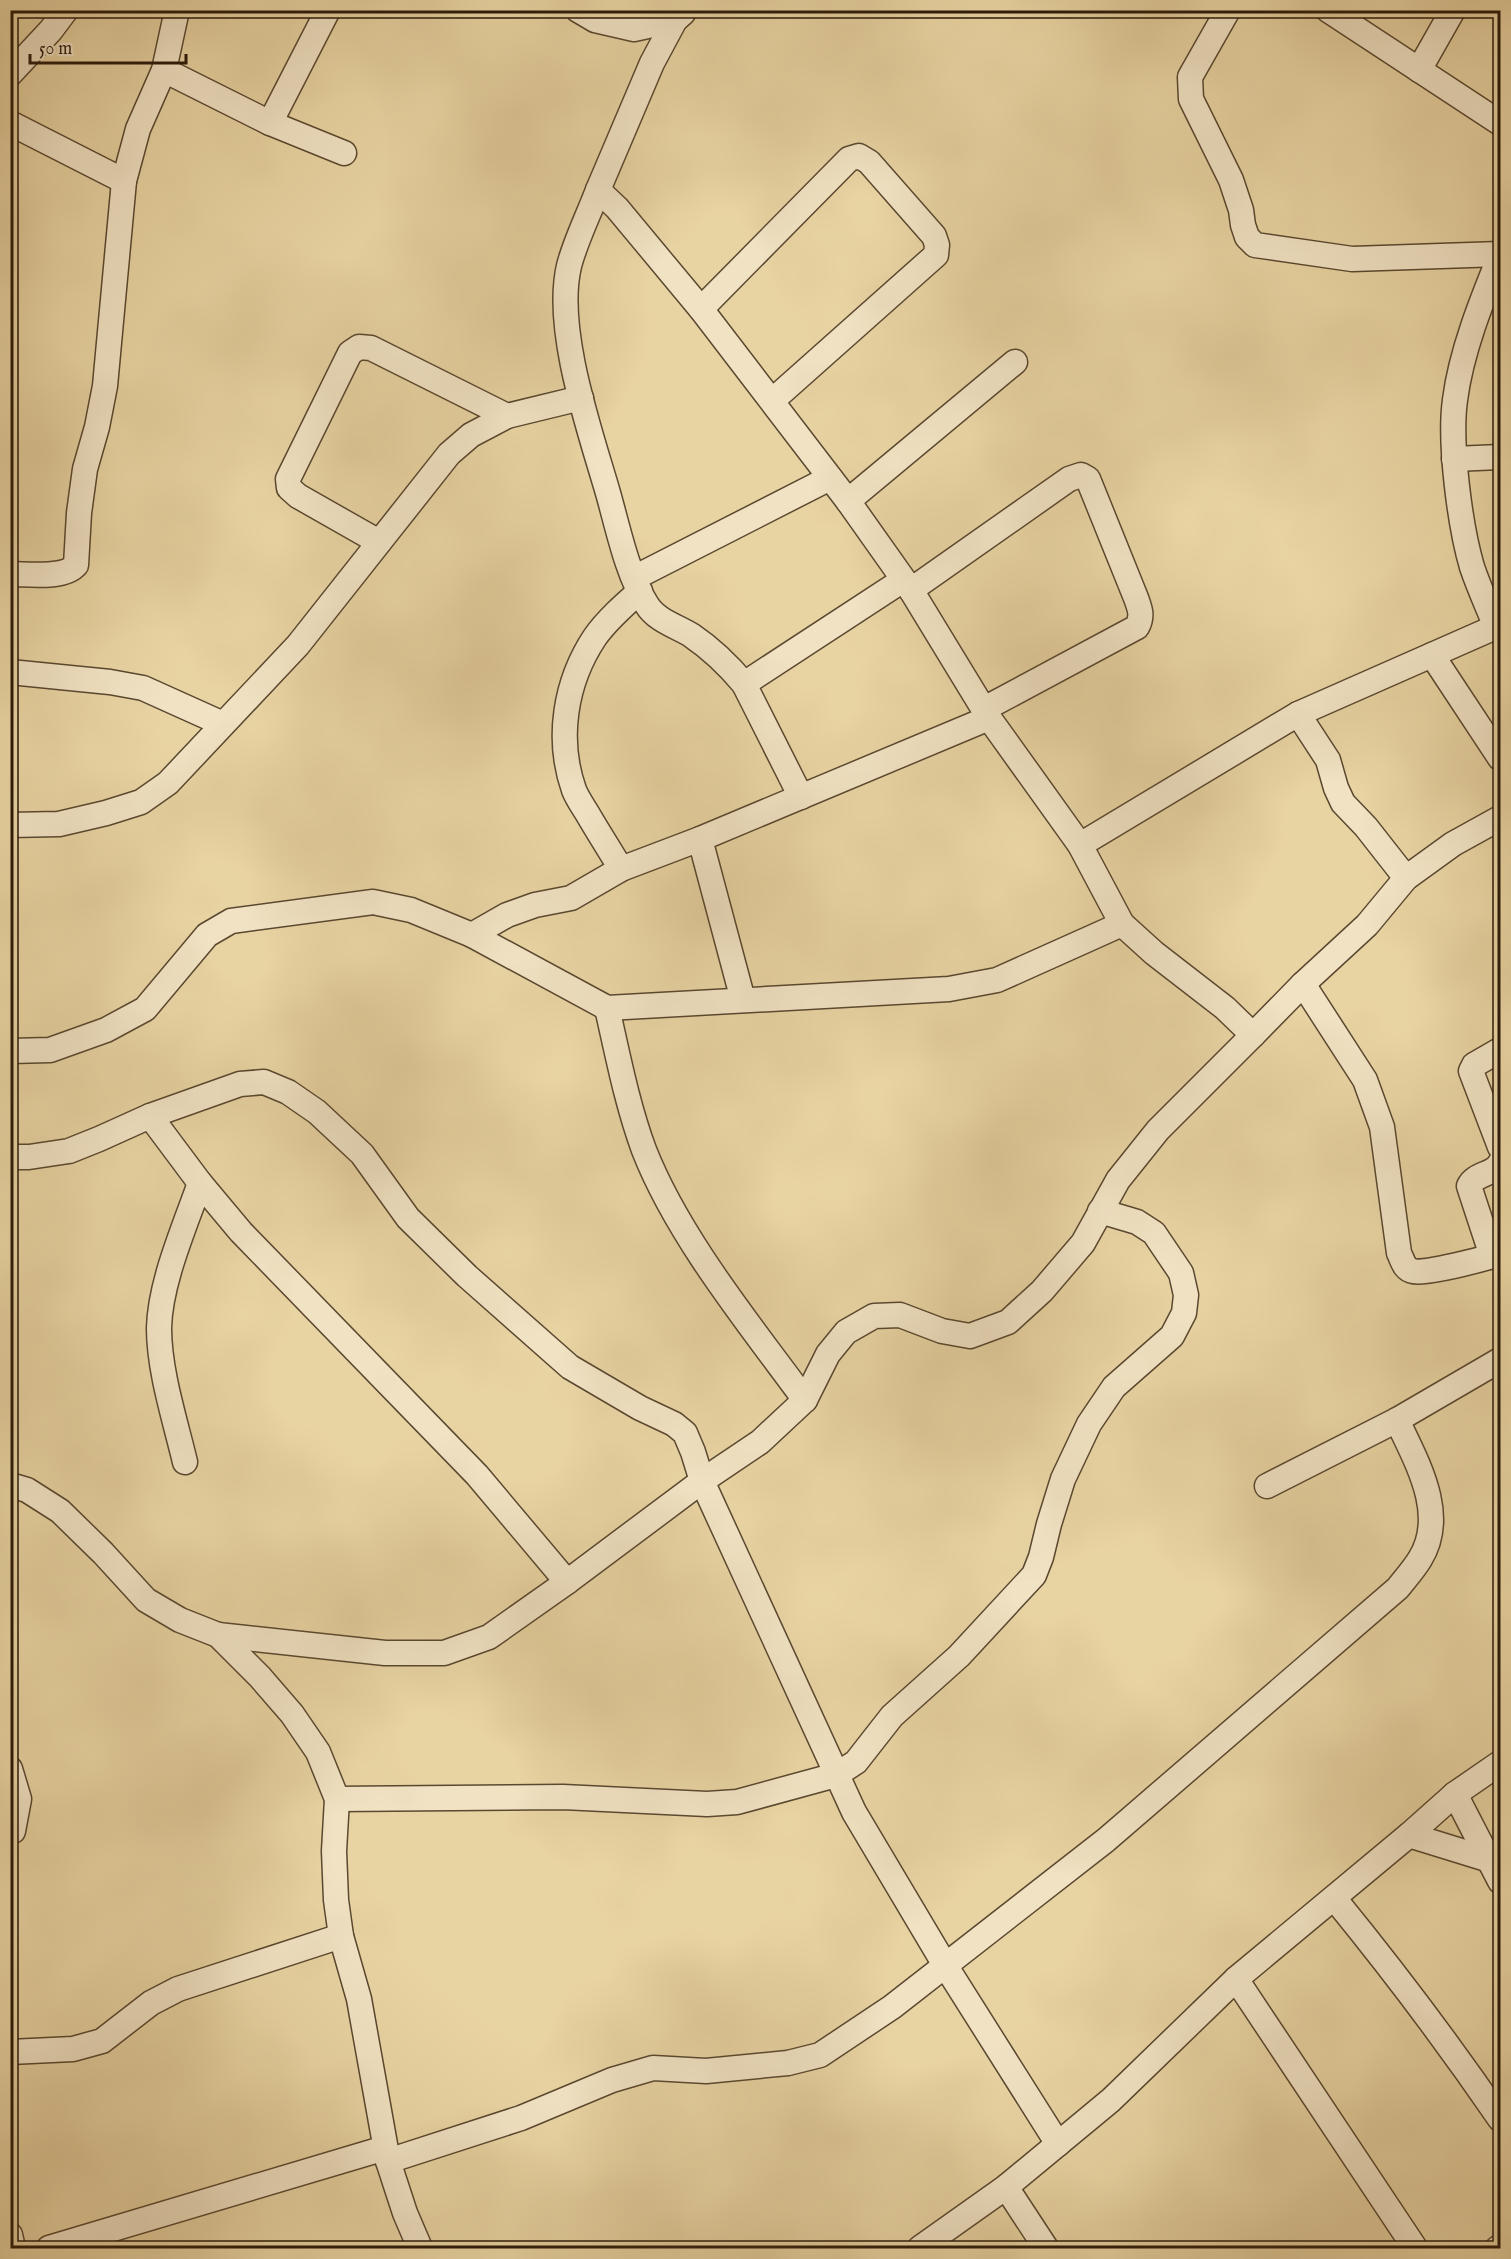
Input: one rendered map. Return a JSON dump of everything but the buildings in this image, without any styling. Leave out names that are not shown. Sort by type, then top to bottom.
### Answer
[{"type":"street","points":[[10,74],[51,30],[66,10]]},
{"type":"street","points":[[10,574],[62,573],[71,570],[76,565],[79,513],[86,469],[105,386],[124,181],[138,129],[164,69],[177,10]]},
{"type":"street","points":[[270,123],[328,10]]},
{"type":"street","points":[[578,10],[595,20],[634,29],[681,15]]},
{"type":"street","points":[[1080,845],[1298,714],[1498,626],[1472,567],[1464,527],[1455,459],[1455,400],[1462,366],[1500,255],[1352,259],[1255,245],[1248,237],[1243,225],[1241,210],[1231,180],[1191,99],[1190,77],[1228,10]]},
{"type":"street","points":[[1328,10],[1500,123]]},
{"type":"street","points":[[1419,70],[1453,10]]},
{"type":"street","points":[[681,15],[652,63],[598,190],[569,267],[566,312],[585,418],[637,584],[647,606],[658,617],[693,637],[734,672],[744,684],[801,797]]},
{"type":"street","points":[[164,69],[270,123],[344,153]]},
{"type":"street","points":[[10,123],[124,181]]},
{"type":"street","points":[[701,309],[849,159],[859,156],[869,162],[933,236],[938,245],[936,255],[773,400]]},
{"type":"street","points":[[598,190],[617,208],[701,309],[773,400],[848,501],[907,585],[987,713],[1080,845],[1122,924],[1154,953],[1225,1008],[1253,1035]]},
{"type":"street","points":[[379,542],[298,496],[289,488],[288,479],[350,353],[359,346],[371,348],[507,416]]},
{"type":"street","points":[[848,501],[1014,362]]},
{"type":"street","points":[[10,825],[59,824],[141,802],[168,783],[298,645],[449,454],[471,435],[507,416],[581,398]]},
{"type":"street","points":[[1455,459],[1500,458]]},
{"type":"street","points":[[472,935],[507,915],[535,904],[572,898],[621,869],[801,797],[987,713],[1137,627],[1140,611],[1089,479],[1081,475],[1069,479],[907,585],[744,684]]},
{"type":"street","points":[[621,869],[575,792],[565,756],[564,721],[584,656],[596,636],[637,584],[830,478]]},
{"type":"street","points":[[1432,655],[1500,758]]},
{"type":"street","points":[[10,672],[110,682],[143,688],[223,724]]},
{"type":"street","points":[[1298,714],[1328,760],[1343,803],[1366,827],[1406,878]]},
{"type":"street","points":[[10,1485],[27,1490],[60,1511],[146,1600],[180,1620],[218,1635],[385,1653],[444,1653],[489,1637],[760,1442],[806,1400],[828,1354],[846,1332],[874,1316],[900,1315],[942,1331],[970,1336],[1008,1322],[1042,1291],[1083,1243],[1118,1180],[1158,1130],[1303,984],[1367,925],[1406,878],[1453,844],[1500,818]]},
{"type":"street","points":[[700,839],[743,1000]]},
{"type":"street","points":[[10,1050],[50,1050],[106,1030],[145,1009],[207,935],[231,921],[373,902],[411,910],[472,935],[607,1008],[949,989],[997,980],[1122,924]]},
{"type":"street","points":[[1303,984],[1365,1080],[1382,1127],[1399,1253],[1405,1267],[1414,1272],[1496,1255],[1469,1186],[1471,1181],[1498,1168],[1500,1163]]},
{"type":"street","points":[[607,1008],[633,1118],[645,1153],[670,1202],[710,1267],[806,1400]]},
{"type":"street","points":[[1500,1050],[1474,1065],[1471,1071],[1500,1147]]},
{"type":"street","points":[[10,1157],[29,1157],[69,1151],[99,1140],[150,1116],[240,1084],[264,1083],[288,1092],[317,1112],[362,1154],[408,1218],[467,1276],[570,1367],[640,1408],[674,1424],[685,1433],[702,1482],[854,1812],[945,1965],[1058,2144]]},
{"type":"street","points":[[150,1116],[200,1183],[241,1232],[477,1475],[567,1582]]},
{"type":"street","points":[[185,1462],[162,1359],[159,1327],[166,1287],[178,1243],[200,1183]]},
{"type":"street","points":[[337,1799],[563,1797],[707,1804],[737,1802],[836,1775],[856,1762],[892,1716],[959,1656],[1034,1575],[1063,1479],[1089,1424],[1114,1388],[1172,1336],[1184,1313],[1186,1295],[1181,1273],[1154,1233],[1137,1222],[1100,1211]]},
{"type":"street","points":[[1267,1486],[1396,1420],[1500,1360]]},
{"type":"street","points":[[49,2248],[521,2118],[612,2080],[653,2068],[706,2071],[788,2063],[820,2055],[892,2007],[1106,1840],[1398,1588],[1421,1558],[1430,1535],[1430,1498],[1396,1420]]},
{"type":"street","points":[[218,1635],[260,1677],[292,1714],[318,1752],[337,1799],[334,1851],[336,1900],[341,1936],[359,1999],[387,2154],[405,2213],[420,2248]]},
{"type":"street","points":[[920,2248],[1006,2187],[1111,2100],[1236,1979],[1455,1794],[1500,1763]]},
{"type":"street","points":[[10,1769],[19,1799],[13,1831],[10,1832]]},
{"type":"street","points":[[1455,1794],[1495,1870]]},
{"type":"street","points":[[1409,1835],[1495,1870]]},
{"type":"street","points":[[1334,1898],[1456,2056],[1500,2119]]},
{"type":"street","points":[[10,2052],[73,2049],[102,2041],[151,2003],[178,1989],[341,1936]]},
{"type":"street","points":[[1236,1979],[1415,2248]]},
{"type":"street","points":[[1006,2187],[1046,2248]]},
{"type":"street","points":[[10,2235],[13,2248]]}]
